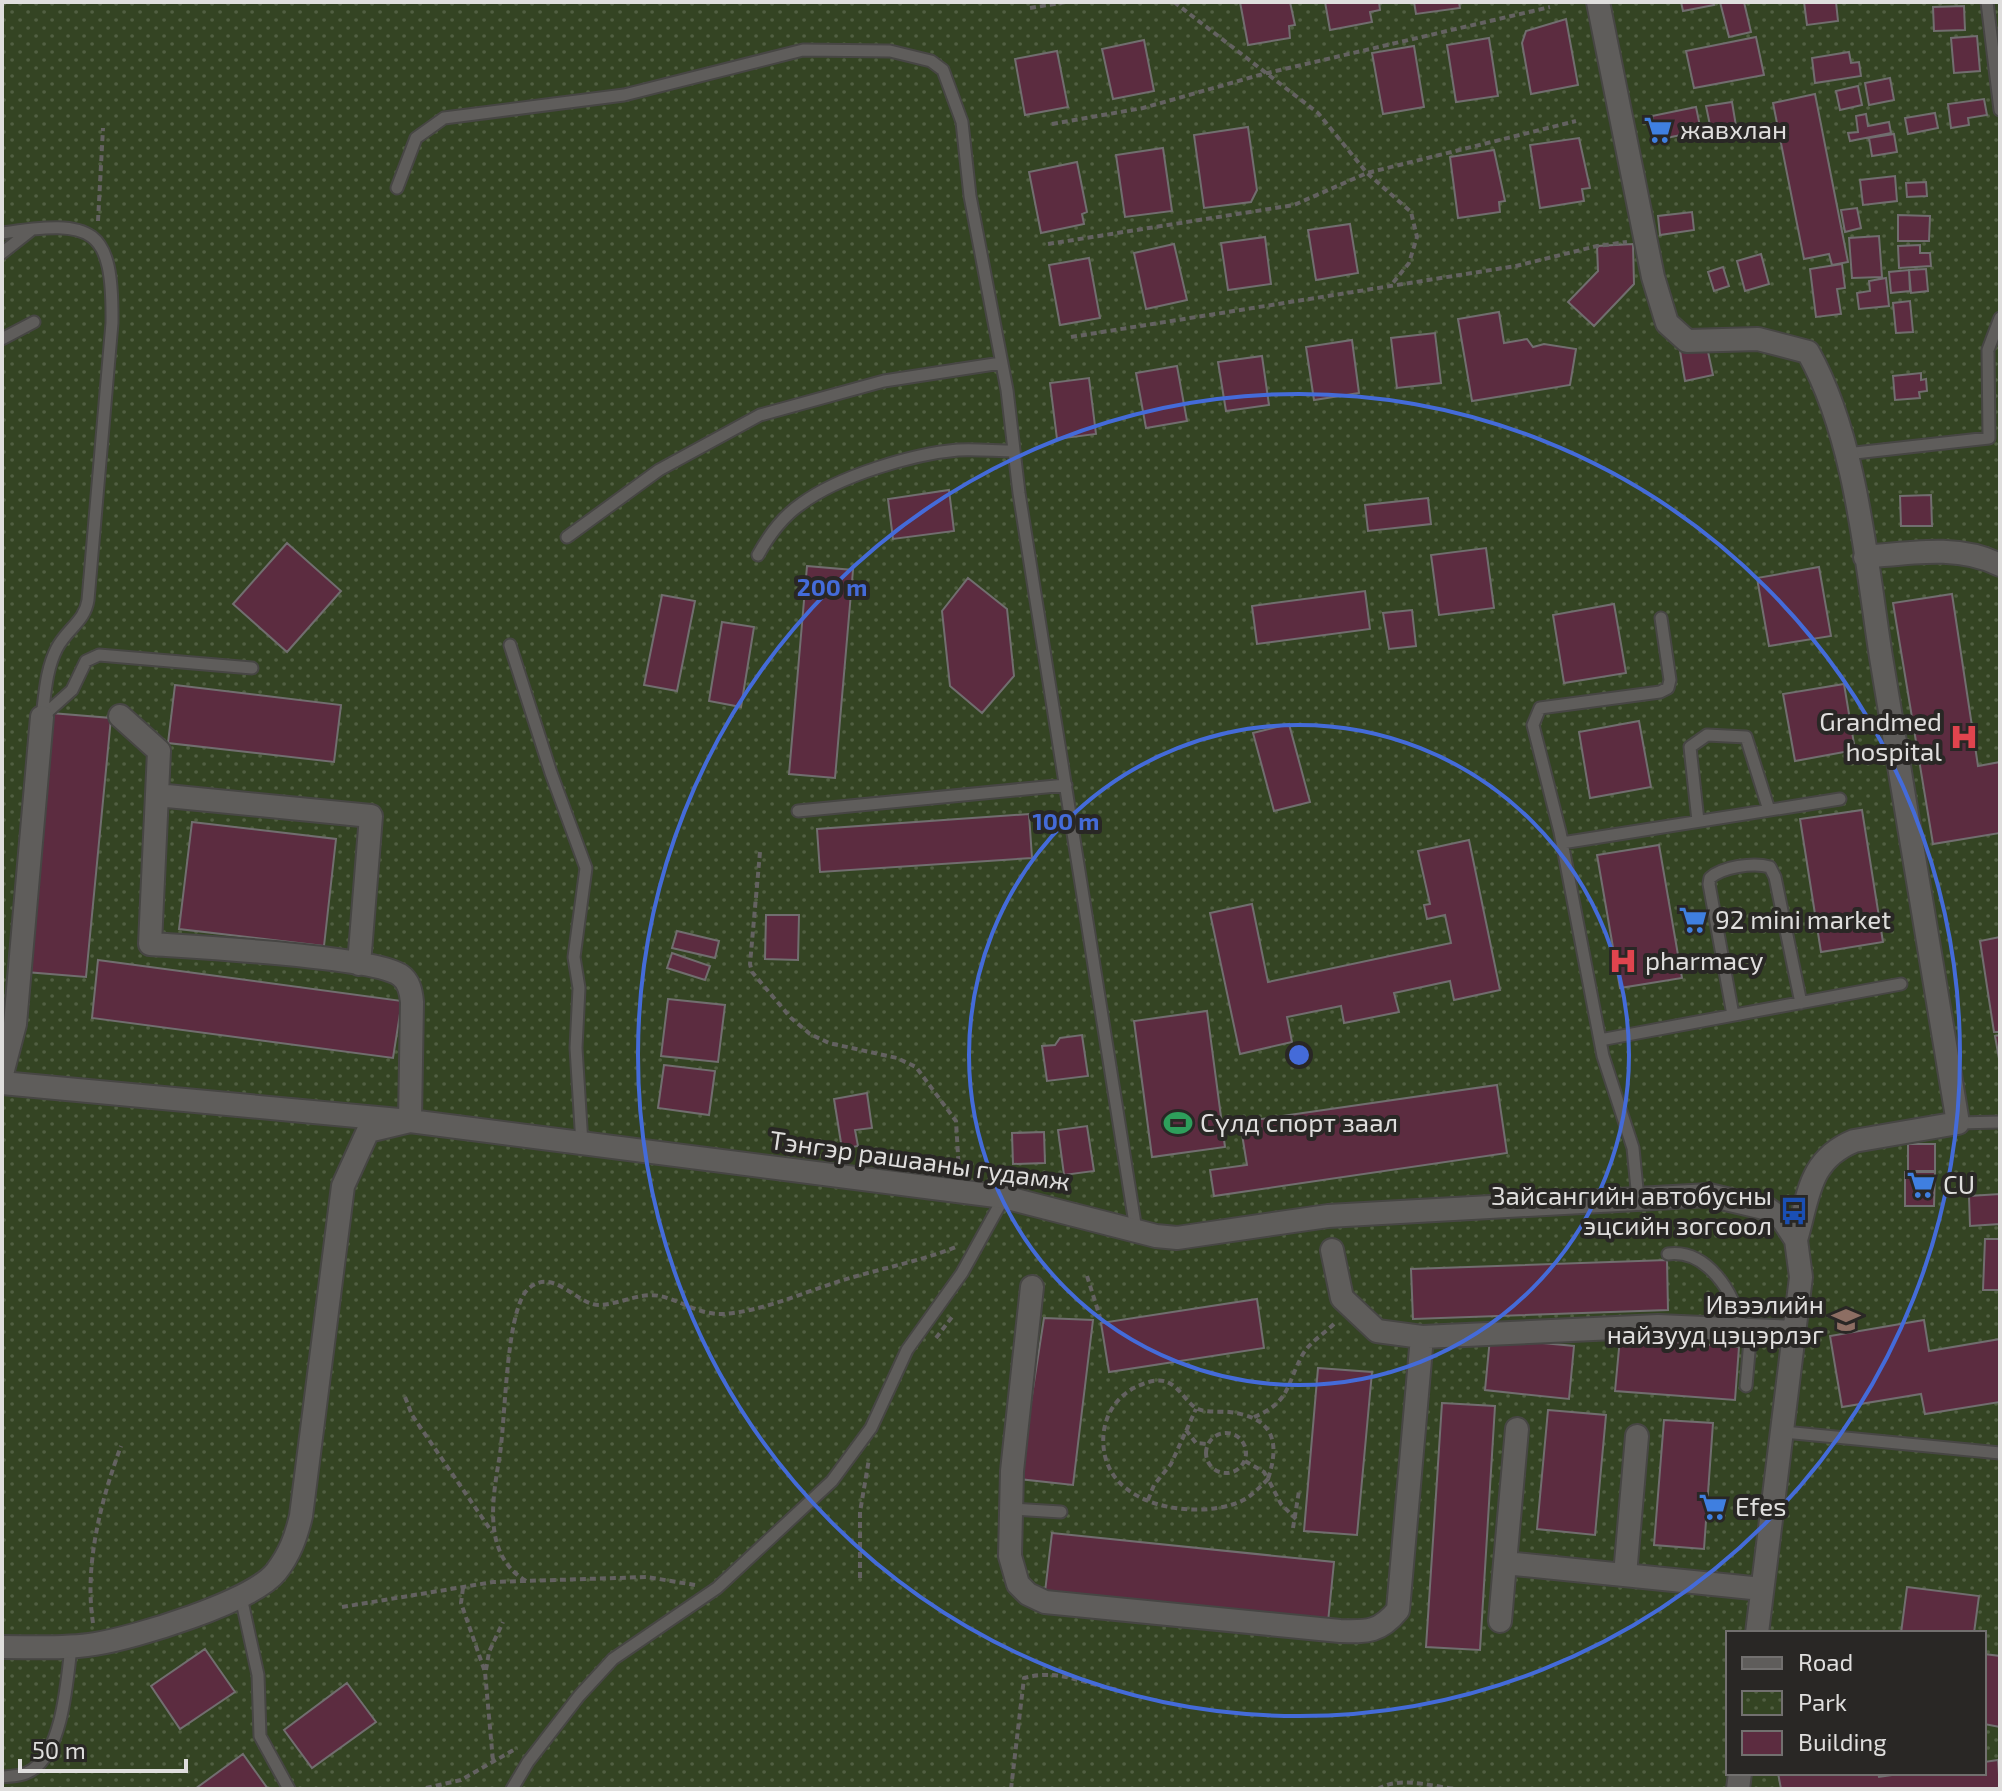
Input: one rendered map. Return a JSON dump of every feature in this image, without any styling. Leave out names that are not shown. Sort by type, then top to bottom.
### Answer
[{"type":"street","points":[[1598,2],[1642,202],[1645,240],[1667,323],[1687,341],[1758,339],[1808,352],[1820,374],[1845,454],[1865,557],[1958,1123],[1854,1141],[1821,1160],[1796,1240],[1801,1277],[1757,1631]]},
{"type":"street","points":[[1865,557],[1916,552],[1978,554],[2000,565]]},
{"type":"street","points":[[2,1083],[410,1121],[410,988],[400,975],[359,964],[150,944],[159,751],[120,716]]},
{"type":"street","points":[[4,1060],[15,1024],[42,717]]},
{"type":"street","points":[[157,795],[371,816],[359,964]]},
{"type":"street","name":"Тэнгэр рашааны гудамж","points":[[2,1647],[97,1644],[170,1624],[241,1597],[274,1575],[293,1547],[301,1516],[343,1186],[368,1131],[410,1121],[1004,1197],[1177,1238],[1328,1216],[1709,1195],[1730,1197],[1768,1209],[1783,1220],[1796,1240]]},
{"type":"street","points":[[1332,1250],[1337,1288],[1349,1308],[1377,1331],[1422,1337],[1658,1326],[1795,1332]]},
{"type":"street","points":[[1032,1287],[1012,1471],[1013,1572],[1028,1594],[1045,1602],[1340,1631],[1370,1632],[1380,1629],[1398,1610],[1422,1337]]},
{"type":"street","points":[[1500,1621],[1517,1429]]},
{"type":"street","points":[[1625,1575],[1637,1436]]},
{"type":"street","points":[[1505,1563],[1762,1589]]},
{"type":"lane","points":[[1987,2],[2000,110]]},
{"type":"lane","points":[[397,188],[416,138],[444,118],[624,95],[781,53],[890,51],[911,55],[943,70],[962,122],[970,196],[1001,363],[1136,1230]]},
{"type":"lane","points":[[2,233],[67,226],[97,240],[111,269],[112,323],[89,591],[82,618],[61,641],[53,656],[42,717]]},
{"type":"lane","points":[[2,253],[34,228]]},
{"type":"lane","points":[[1845,454],[1989,438],[1988,350],[2000,318]]},
{"type":"lane","points":[[2,339],[34,322]]},
{"type":"lane","points":[[567,537],[659,470],[760,415],[884,381],[1001,363]]},
{"type":"lane","points":[[758,555],[773,529],[802,503],[892,463],[958,450],[1014,451]]},
{"type":"lane","points":[[1638,1199],[1633,1148],[1600,1040],[1562,843],[1533,725],[1534,715],[1540,708],[1660,692],[1668,688],[1670,680],[1661,618]]},
{"type":"lane","points":[[510,645],[551,773],[586,868],[574,957],[579,988],[576,1048],[582,1144]]},
{"type":"lane","points":[[42,717],[72,690],[86,661],[99,655],[252,668]]},
{"type":"lane","points":[[1698,821],[1690,747],[1707,735],[1746,737],[1769,810]]},
{"type":"lane","points":[[798,811],[1066,785]]},
{"type":"lane","points":[[1562,843],[1840,799]]},
{"type":"lane","points":[[1733,1015],[1709,884],[1712,875],[1759,864],[1770,867],[1775,877],[1801,1003]]},
{"type":"lane","points":[[1600,1040],[1901,984]]},
{"type":"lane","points":[[1958,1123],[2000,1122]]},
{"type":"lane","points":[[512,1789],[554,1727],[613,1659],[717,1588],[832,1481],[871,1428],[907,1350],[962,1273],[1004,1197]]},
{"type":"lane","points":[[1668,1254],[1680,1252],[1697,1257],[1731,1295],[1746,1328],[1746,1386]]},
{"type":"lane","points":[[1784,1432],[2000,1453]]},
{"type":"lane","points":[[1012,1509],[1061,1512]]},
{"type":"lane","points":[[241,1597],[258,1675],[260,1736],[289,1789]]},
{"type":"lane","points":[[2,1777],[34,1770],[48,1753],[65,1705],[71,1647]]},
{"type":"path","points":[[1030,8],[1066,2]]},
{"type":"path","points":[[1174,2],[1263,74],[1318,113],[1367,173],[1411,212],[1417,237],[1409,263],[1390,286]]},
{"type":"path","points":[[1052,124],[1143,108],[1263,74],[1550,7]]},
{"type":"path","points":[[1048,244],[1294,205],[1367,173],[1576,121]]},
{"type":"path","points":[[97,240],[103,128]]},
{"type":"path","points":[[1071,337],[1516,266],[1597,246],[1645,240]]},
{"type":"path","points":[[760,852],[750,964],[752,972],[791,1018],[810,1034],[839,1046],[906,1061],[924,1075],[956,1121],[958,1191]]},
{"type":"path","points":[[495,1537],[492,1508],[502,1446],[515,1313],[530,1288],[544,1283],[560,1285],[600,1305],[652,1295],[706,1313],[743,1312],[941,1253],[983,1234]]},
{"type":"path","points":[[1087,1276],[1100,1317]]},
{"type":"path","points":[[1254,1417],[1272,1434],[1275,1455],[1268,1479],[1250,1496],[1232,1505],[1191,1509],[1148,1500],[1115,1478],[1108,1467],[1104,1431],[1115,1401],[1142,1384],[1167,1382],[1196,1409],[1254,1417],[1273,1409],[1289,1388],[1304,1351],[1349,1308]]},
{"type":"path","points":[[405,1397],[412,1415],[495,1537],[513,1572],[526,1581]]},
{"type":"path","points":[[1148,1500],[1154,1485],[1171,1464],[1196,1409]]},
{"type":"path","points":[[860,1578],[860,1512],[867,1481],[871,1428]]},
{"type":"path","points":[[1186,1430],[1196,1443],[1207,1444],[1223,1432],[1234,1433],[1246,1450],[1245,1461],[1238,1470],[1217,1472],[1209,1465],[1207,1444]]},
{"type":"path","points":[[97,1644],[91,1609],[93,1565],[99,1518],[121,1446]]},
{"type":"path","points":[[1245,1461],[1255,1465],[1268,1479],[1281,1504],[1296,1519]]},
{"type":"path","points":[[1293,1528],[1299,1491]]},
{"type":"path","points":[[342,1607],[463,1587],[526,1581],[647,1577],[717,1588]]},
{"type":"path","points":[[463,1587],[461,1603],[485,1672],[493,1761]]},
{"type":"path","points":[[485,1672],[489,1652],[503,1622]]},
{"type":"path","points":[[1011,1789],[1024,1678],[1066,1674],[1097,1687],[1119,1690]]},
{"type":"path","points":[[426,1788],[461,1780],[554,1727]]},
{"type":"path","points":[[1378,1789],[1387,1783],[1403,1782],[1455,1789]]},
{"type":"green space","points":[[2,2],[2000,2],[2000,1789],[2,1789]]},
{"type":"building","points":[[1240,2],[1290,2],[1295,25],[1289,26],[1290,38],[1248,45]]},
{"type":"building","points":[[1325,2],[1379,2],[1380,10],[1370,12],[1372,22],[1330,30]]},
{"type":"building","points":[[1414,2],[1459,2],[1460,8],[1416,14]]},
{"type":"building","points":[[1681,2],[1713,2],[1714,5],[1683,11]]},
{"type":"building","points":[[1720,2],[1744,2],[1751,32],[1729,37]]},
{"type":"building","points":[[1804,2],[1836,2],[1838,21],[1807,25]]},
{"type":"building","points":[[1964,6],[1965,30],[1934,31],[1933,7]]},
{"type":"building","points":[[1566,19],[1578,85],[1531,94],[1522,43],[1526,31]]},
{"type":"building","points":[[1977,36],[1980,71],[1954,73],[1951,38]]},
{"type":"building","points":[[1756,37],[1764,75],[1694,88],[1686,51]]},
{"type":"building","points":[[1489,38],[1498,96],[1456,102],[1447,45]]},
{"type":"building","points":[[1144,40],[1154,91],[1113,99],[1102,49]]},
{"type":"building","points":[[1414,46],[1424,107],[1383,114],[1372,53]]},
{"type":"building","points":[[1057,51],[1068,107],[1025,115],[1015,59]]},
{"type":"building","points":[[1849,52],[1851,63],[1859,62],[1861,76],[1815,83],[1812,58]]},
{"type":"building","points":[[1890,78],[1894,100],[1869,105],[1865,83]]},
{"type":"building","points":[[1858,86],[1862,105],[1840,110],[1836,91]]},
{"type":"building","points":[[1815,94],[1848,262],[1832,265],[1829,254],[1804,259],[1773,103]]},
{"type":"building","points":[[1984,99],[1987,115],[1968,118],[1969,125],[1951,128],[1948,104]]},
{"type":"building","points":[[1732,102],[1736,126],[1711,130],[1706,106]]},
{"type":"building","points":[[1696,107],[1701,131],[1656,140],[1652,116]]},
{"type":"building","points":[[1935,113],[1938,128],[1908,134],[1905,118]]},
{"type":"building","points":[[1866,114],[1868,126],[1889,122],[1891,133],[1850,141],[1848,133],[1858,132],[1856,116]]},
{"type":"building","points":[[1248,127],[1257,190],[1251,202],[1204,208],[1194,135]]},
{"type":"building","points":[[1894,134],[1897,152],[1872,156],[1869,138]]},
{"type":"building","points":[[1579,138],[1590,188],[1582,189],[1584,201],[1540,208],[1530,145]]},
{"type":"building","points":[[1163,148],[1172,211],[1125,217],[1116,155]]},
{"type":"building","points":[[1494,150],[1505,201],[1499,202],[1500,212],[1458,218],[1450,157]]},
{"type":"building","points":[[1077,162],[1087,212],[1082,214],[1084,224],[1041,233],[1029,172]]},
{"type":"building","points":[[1895,176],[1897,201],[1863,205],[1860,180]]},
{"type":"building","points":[[1926,182],[1927,196],[1907,197],[1906,183]]},
{"type":"building","points":[[1857,208],[1861,228],[1845,232],[1841,210]]},
{"type":"building","points":[[1692,212],[1694,230],[1660,235],[1658,216]]},
{"type":"building","points":[[1898,215],[1930,216],[1929,241],[1898,241]]},
{"type":"building","points":[[1350,224],[1358,273],[1316,280],[1308,230]]},
{"type":"building","points":[[1879,236],[1882,277],[1852,278],[1849,238]]},
{"type":"building","points":[[1265,237],[1271,284],[1228,290],[1221,243]]},
{"type":"building","points":[[1174,244],[1187,300],[1146,309],[1134,253]]},
{"type":"building","points":[[1633,244],[1634,284],[1594,326],[1568,302],[1598,271],[1597,246]]},
{"type":"building","points":[[1920,245],[1920,253],[1930,253],[1931,266],[1899,268],[1898,246]]},
{"type":"building","points":[[1761,254],[1769,284],[1745,291],[1737,261]]},
{"type":"building","points":[[1089,258],[1100,318],[1060,325],[1049,265]]},
{"type":"building","points":[[1842,264],[1845,288],[1837,289],[1841,314],[1816,317],[1810,269]]},
{"type":"building","points":[[1723,267],[1729,286],[1714,291],[1708,272]]},
{"type":"building","points":[[1926,269],[1928,291],[1911,293],[1909,270]]},
{"type":"building","points":[[1909,270],[1910,291],[1891,293],[1889,272]]},
{"type":"building","points":[[1886,278],[1889,306],[1859,309],[1857,293],[1870,291],[1869,281]]},
{"type":"building","points":[[1910,301],[1913,332],[1896,333],[1893,303]]},
{"type":"building","points":[[1499,312],[1504,343],[1527,339],[1533,347],[1544,344],[1576,349],[1570,385],[1472,401],[1458,319]]},
{"type":"building","points":[[1435,333],[1441,383],[1397,388],[1391,338]]},
{"type":"building","points":[[1352,340],[1359,393],[1314,400],[1306,347]]},
{"type":"building","points":[[1707,347],[1713,375],[1685,381],[1680,351]]},
{"type":"building","points":[[1262,356],[1269,405],[1226,411],[1218,362]]},
{"type":"building","points":[[1177,366],[1187,421],[1146,428],[1136,373]]},
{"type":"building","points":[[1921,373],[1921,380],[1926,379],[1927,391],[1919,392],[1920,398],[1895,400],[1893,376]]},
{"type":"building","points":[[1089,378],[1096,434],[1057,439],[1050,383]]},
{"type":"building","points":[[949,490],[954,531],[893,539],[888,499]]},
{"type":"building","points":[[1931,495],[1932,526],[1901,526],[1900,496]]},
{"type":"building","points":[[1428,498],[1431,524],[1368,531],[1365,505]]},
{"type":"building","points":[[287,543],[341,591],[287,652],[233,604]]},
{"type":"building","points":[[1486,548],[1494,608],[1439,615],[1431,555]]},
{"type":"building","points":[[807,566],[853,570],[835,778],[789,774]]},
{"type":"building","points":[[1819,567],[1831,636],[1769,646],[1757,578]]},
{"type":"building","points":[[968,578],[1007,609],[1014,676],[982,713],[950,686],[942,611]]},
{"type":"building","points":[[1365,591],[1370,629],[1257,644],[1252,606]]},
{"type":"building","points":[[1952,594],[1978,766],[2000,762],[2000,833],[1933,844],[1893,603]]},
{"type":"building","points":[[662,595],[695,601],[677,691],[644,685]]},
{"type":"building","points":[[1614,604],[1626,673],[1564,683],[1553,615]]},
{"type":"building","points":[[1412,610],[1416,646],[1389,649],[1383,613]]},
{"type":"building","points":[[722,622],[754,627],[741,707],[709,701]]},
{"type":"building","points":[[1844,684],[1855,750],[1795,761],[1783,694]]},
{"type":"building","points":[[175,685],[341,705],[334,762],[168,743]]},
{"type":"building","points":[[51,713],[111,718],[86,977],[26,972]]},
{"type":"building","points":[[1639,721],[1651,787],[1590,798],[1579,732]]},
{"type":"building","points":[[1289,724],[1310,802],[1274,811],[1253,733]]},
{"type":"building","points":[[1862,810],[1883,942],[1821,952],[1800,819]]},
{"type":"building","points":[[1029,814],[1032,858],[820,872],[817,829]]},
{"type":"building","points":[[192,822],[336,839],[324,946],[179,929]]},
{"type":"building","points":[[1469,840],[1500,990],[1454,1000],[1450,981],[1394,993],[1399,1012],[1344,1023],[1341,1006],[1287,1017],[1292,1042],[1240,1054],[1210,913],[1252,904],[1268,982],[1451,943],[1445,915],[1427,919],[1424,905],[1430,904],[1418,851]]},
{"type":"building","points":[[1659,845],[1682,978],[1620,988],[1597,855]]},
{"type":"building","points":[[766,915],[799,915],[798,960],[765,959]]},
{"type":"building","points":[[677,931],[719,941],[715,958],[672,948]]},
{"type":"building","points":[[2000,937],[2000,1032],[1994,1032],[1980,941]]},
{"type":"building","points":[[672,953],[710,966],[705,980],[667,968]]},
{"type":"building","points":[[98,960],[402,1001],[393,1058],[92,1018]]},
{"type":"building","points":[[668,999],[725,1005],[718,1062],[661,1056]]},
{"type":"building","points":[[1207,1011],[1225,1147],[1152,1157],[1134,1021]]},
{"type":"building","points":[[1082,1035],[1088,1076],[1047,1081],[1042,1046],[1055,1045],[1060,1038]]},
{"type":"building","points":[[2000,1035],[2000,1064],[1995,1036]]},
{"type":"building","points":[[664,1065],[715,1071],[709,1115],[658,1108]]},
{"type":"building","points":[[1497,1085],[1507,1153],[1214,1196],[1210,1170],[1247,1165],[1240,1122]]},
{"type":"building","points":[[867,1093],[872,1128],[855,1130],[858,1146],[842,1149],[834,1099]]},
{"type":"building","points":[[1087,1126],[1094,1171],[1064,1175],[1058,1130]]},
{"type":"building","points":[[1044,1132],[1045,1163],[1013,1164],[1012,1133]]},
{"type":"building","points":[[1908,1144],[1935,1144],[1935,1171],[1908,1171]]},
{"type":"building","points":[[1905,1172],[1935,1172],[1934,1206],[1905,1206]]},
{"type":"building","points":[[2000,1194],[2000,1224],[1970,1226],[1969,1196]]},
{"type":"building","points":[[1985,1239],[2000,1239],[2000,1290],[1983,1290]]},
{"type":"building","points":[[1667,1260],[1668,1310],[1413,1319],[1411,1269]]},
{"type":"building","points":[[1257,1299],[1264,1348],[1109,1372],[1101,1323]]},
{"type":"building","points":[[1044,1318],[1093,1320],[1073,1485],[1019,1479]]},
{"type":"building","points":[[1924,1320],[1929,1351],[2000,1339],[2000,1402],[1925,1414],[1921,1394],[1842,1407],[1830,1336]]},
{"type":"building","points":[[1490,1338],[1574,1346],[1569,1399],[1485,1390]]},
{"type":"building","points":[[1620,1338],[1739,1347],[1735,1400],[1615,1391]]},
{"type":"building","points":[[1318,1368],[1372,1372],[1357,1535],[1304,1531]]},
{"type":"building","points":[[1442,1403],[1495,1406],[1480,1650],[1426,1647]]},
{"type":"building","points":[[1548,1410],[1606,1415],[1595,1535],[1537,1529]]},
{"type":"building","points":[[1664,1420],[1713,1423],[1704,1549],[1654,1545]]},
{"type":"building","points":[[1052,1533],[1334,1562],[1328,1622],[1045,1592]]},
{"type":"building","points":[[1907,1587],[1979,1596],[1974,1631],[1901,1631]]},
{"type":"building","points":[[205,1649],[235,1692],[180,1729],[151,1686]]},
{"type":"building","points":[[1986,1654],[2000,1656],[2000,1727],[1986,1724]]},
{"type":"building","points":[[347,1683],[376,1722],[312,1768],[284,1730]]},
{"type":"building","points":[[243,1754],[268,1789],[195,1789]]},
{"type":"building","points":[[1998,1760],[2000,1789],[1781,1789],[1778,1775],[1986,1775],[1986,1762]]},
{"type":"place","name":"жавхлан","points":[[1658,130]]},
{"type":"place","name":"Grandmed hospital","points":[[1964,737]]},
{"type":"place","name":"92 mini market","points":[[1693,920]]},
{"type":"place","name":"pharmacy","points":[[1623,961]]},
{"type":"place","name":"Сүлд спорт заал","points":[[1178,1123]]},
{"type":"place","name":"CU","points":[[1921,1185]]},
{"type":"place","name":"Зайсангийн автобусны эцсийн зогсоол","points":[[1794,1211]]},
{"type":"place","name":"Ивээлийн найзууд цэцэрлэг","points":[[1846,1320]]},
{"type":"place","name":"Efes","points":[[1713,1507]]}]
